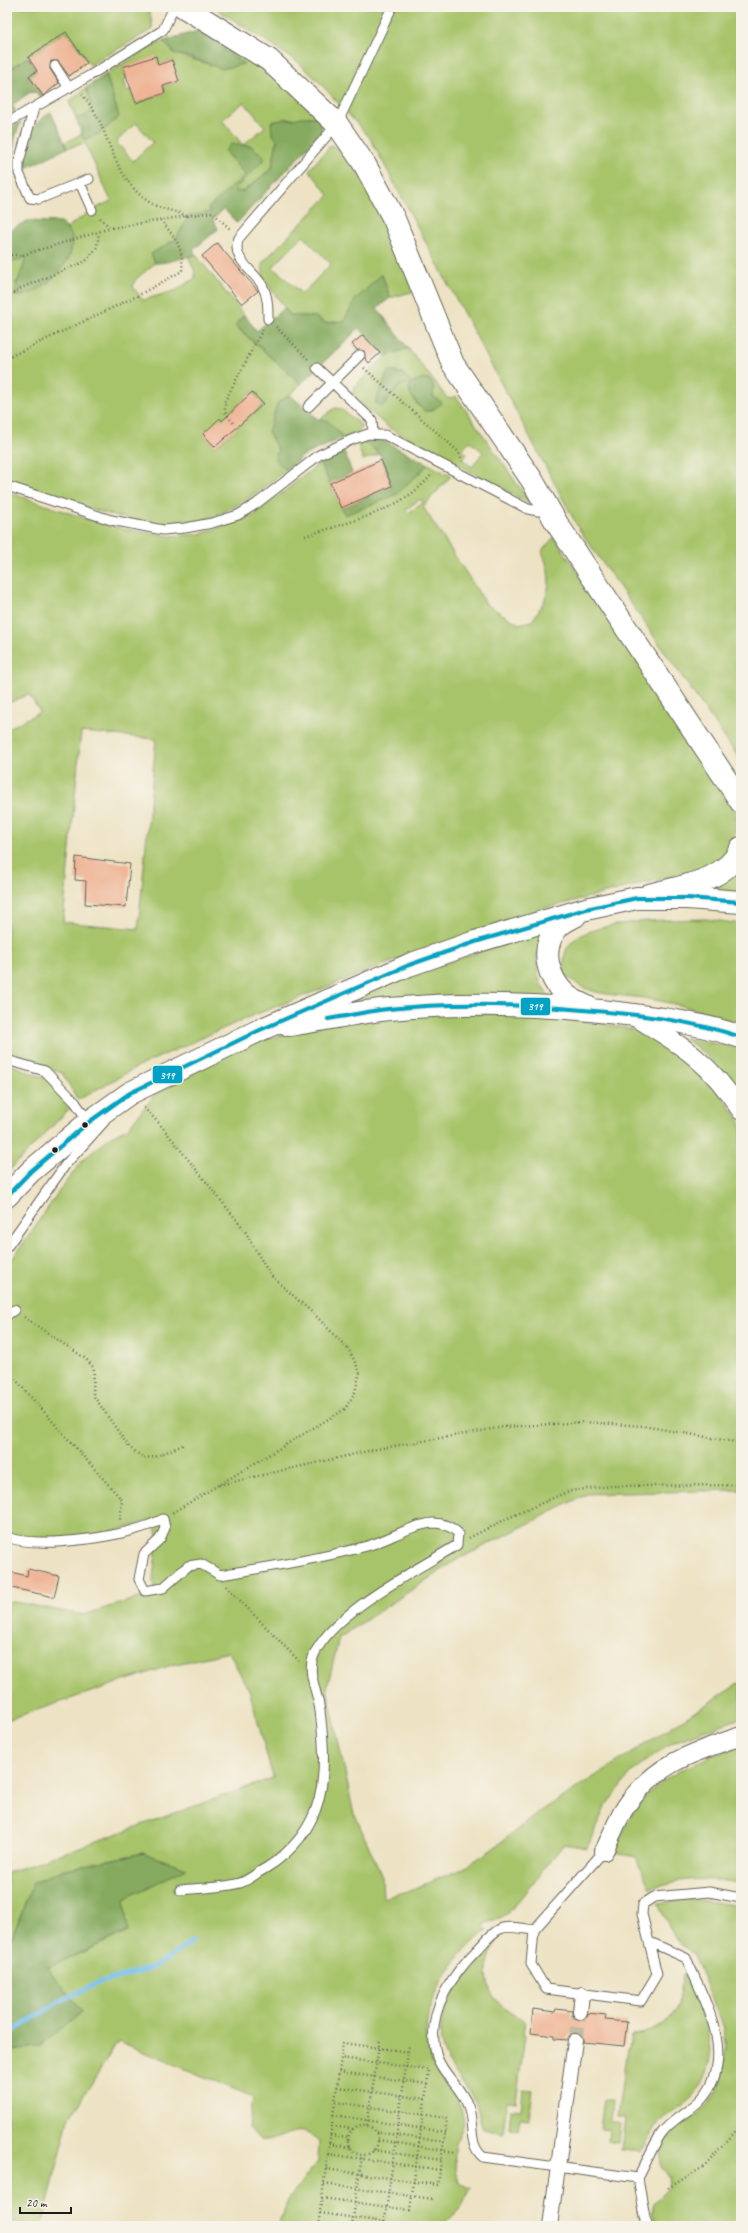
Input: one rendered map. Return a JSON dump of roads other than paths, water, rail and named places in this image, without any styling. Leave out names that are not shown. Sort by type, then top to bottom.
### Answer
[{"type":"main road","points":[[184,7],[269,60],[337,124],[365,165],[394,219],[453,364],[532,480],[551,520],[741,802]]},
{"type":"main road","points":[[7,1196],[31,1171],[89,1122],[130,1093],[260,1030],[409,965],[475,942],[586,909],[637,898],[711,878],[727,869],[737,858],[741,848]]},
{"type":"main road","points":[[637,898],[687,898],[741,902]]},
{"type":"main road","points":[[586,909],[557,927],[546,947],[547,964],[554,982],[568,997],[592,1010]]},
{"type":"main road","points":[[260,1030],[397,1009],[460,1005],[592,1010],[663,1018],[741,1037]]},
{"type":"street","points":[[630,1015],[694,1054],[715,1074],[741,1111]]},
{"type":"street","points":[[604,1851],[629,1802],[656,1773],[687,1755],[741,1736]]},
{"type":"street","points":[[580,2012],[582,1994]]},
{"type":"street","points":[[550,2226],[575,2041]]},
{"type":"lane","points":[[7,123],[72,86],[163,30],[174,7]]},
{"type":"lane","points":[[268,319],[267,297],[261,284],[238,255],[236,245],[239,238],[337,124],[392,7]]},
{"type":"lane","points":[[55,66],[72,86]]},
{"type":"lane","points":[[34,108],[19,162],[19,173],[30,198],[39,199],[89,179]]},
{"type":"lane","points":[[80,183],[92,210]]},
{"type":"lane","points":[[308,407],[357,357]]},
{"type":"lane","points":[[317,368],[372,420],[373,433]]},
{"type":"lane","points":[[7,486],[111,520],[163,530],[185,528],[212,523],[238,515],[256,504],[319,455],[351,440],[373,433],[385,434],[528,509],[538,511],[551,520]]},
{"type":"lane","points":[[7,1060],[44,1071],[75,1102],[89,1122]]},
{"type":"lane","points":[[7,1247],[66,1164],[130,1093]]},
{"type":"lane","points":[[7,1537],[24,1542],[57,1542],[117,1534],[153,1524],[163,1519],[165,1528],[160,1539],[144,1554],[139,1579],[145,1591],[163,1588],[188,1566],[201,1564],[220,1575],[276,1565],[303,1562],[369,1546],[413,1528],[432,1523],[442,1523],[453,1528],[458,1533],[457,1545],[362,1604],[328,1632],[314,1655],[311,1674],[320,1706],[324,1746],[319,1806],[305,1832],[277,1861],[240,1883],[180,1890]]},
{"type":"lane","points":[[604,1851],[534,1930],[531,1964],[546,1989],[641,2001],[657,1974],[642,1914],[643,1904],[654,1897],[709,1892],[741,1898]]},
{"type":"lane","points":[[534,1930],[501,1928],[493,1933],[461,1967],[448,1984],[436,2010],[432,2035],[437,2058],[468,2106],[474,2147],[483,2157],[638,2178]]},
{"type":"lane","points":[[648,2226],[638,2178],[661,2134],[675,2120],[690,2110],[703,2098],[712,2083],[716,2069],[718,2042],[709,2010],[686,1958],[650,1942]]},
{"type":"waterway","points":[[7,2035],[62,2000],[101,1982],[149,1969],[168,1959],[192,1941]]},
{"type":"tunnel","points":[[575,2041],[580,2012]]}]
